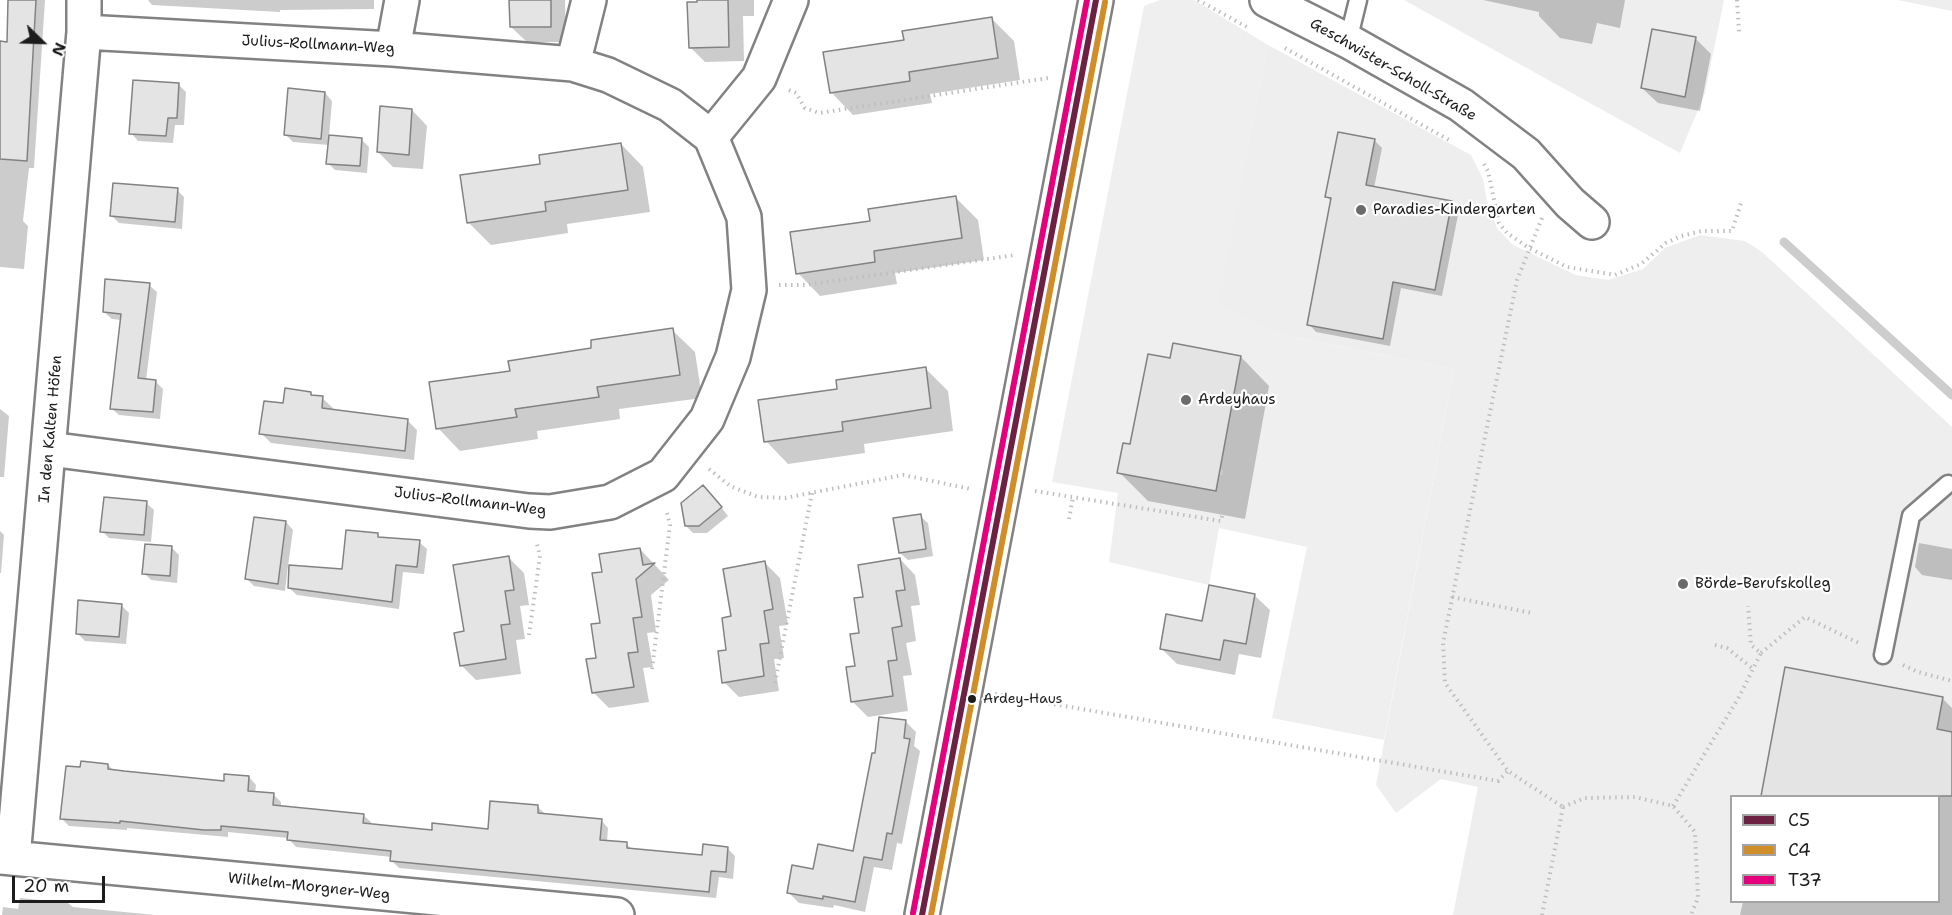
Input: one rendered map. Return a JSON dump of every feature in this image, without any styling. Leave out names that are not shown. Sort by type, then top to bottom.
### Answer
[{"type":"street","points":[[393,49],[402,0]]},
{"type":"street","points":[[573,64],[589,0]]},
{"type":"street","points":[[711,137],[759,78],[791,0]]},
{"type":"street","points":[[922,915],[1096,0]]},
{"type":"street","name":"Geschwister-Scholl-Straße","points":[[1267,0],[1348,41],[1461,105],[1526,154],[1556,188],[1592,222]]},
{"type":"street","name":"Julius-Rollmann-Weg","points":[[49,449],[529,511],[550,512],[610,502],[663,475],[707,419],[733,357],[749,285],[744,217],[711,137],[670,105],[608,75],[573,64],[393,49],[84,16]]},
{"type":"street","name":"In den Kalten Höfen","points":[[7,857],[49,449],[84,16]]},
{"type":"street","name":"Wilhelm-Morgner-Weg","points":[[7,857],[357,903],[617,915]]},
{"type":"lane","points":[[1348,41],[1358,0]]},
{"type":"lane","points":[[1883,656],[1911,516],[1948,484]]},
{"type":"path","points":[[1198,0],[1250,29]]},
{"type":"path","points":[[1737,0],[1739,32]]},
{"type":"path","points":[[1281,46],[1458,144]]},
{"type":"path","points":[[759,78],[796,93],[805,108],[819,113],[1043,78],[1082,82]]},
{"type":"path","points":[[1479,156],[1488,171],[1499,223],[1507,233],[1529,248],[1567,267],[1615,275],[1641,264],[1666,243],[1681,236],[1702,231],[1732,231],[1742,200]]},
{"type":"path","points":[[1556,188],[1517,280],[1443,644],[1445,683],[1508,771],[1563,807]]},
{"type":"path","points":[[749,285],[805,285],[1021,254],[1049,253]]},
{"type":"path","points":[[684,448],[730,486],[758,497],[785,498],[903,475],[1003,490],[1073,497],[1221,521],[1235,460],[1222,458]]},
{"type":"path","points":[[652,669],[670,525],[658,477]]},
{"type":"path","points":[[775,683],[812,493]]},
{"type":"path","points":[[1069,519],[1073,497]]},
{"type":"path","points":[[529,511],[540,556],[530,635]]},
{"type":"path","points":[[1452,597],[1532,613]]},
{"type":"path","points":[[1748,606],[1751,645],[1761,653]]},
{"type":"path","points":[[1673,806],[1739,697],[1761,653],[1805,617],[1918,672],[1952,681]]},
{"type":"path","points":[[1715,645],[1727,648],[1752,668]]},
{"type":"path","points":[[964,690],[1498,781],[1508,771]]},
{"type":"path","points":[[1563,807],[1585,798],[1635,797],[1673,806],[1695,832],[1698,897],[1691,915]]},
{"type":"path","points":[[1542,915],[1563,807]]},
{"type":"shaded area","points":[[1160,0],[1194,0],[1268,45],[1219,304],[1281,335],[1454,369],[1384,740],[1272,718],[1307,547],[1219,528],[1209,585],[1109,562],[1118,493],[1052,482],[1144,6]],"holes":[[[1173,343],[1241,356],[1220,469],[1223,470],[1216,491],[1118,473],[1130,444],[1148,354],[1170,358]]]},
{"type":"shaded area","points":[[1404,0],[1724,0],[1705,93],[1680,153]]},
{"type":"shaded area","points":[[1898,0],[1952,0],[1952,11]]},
{"type":"shaded area","name":"Börde-Berufskolleg","points":[[1268,45],[1471,155],[1483,179],[1487,201],[1497,228],[1513,245],[1576,275],[1608,280],[1643,269],[1665,248],[1700,235],[1745,241],[1762,252],[1952,427],[1952,915],[1453,915],[1478,787],[1441,779],[1396,813],[1376,785],[1454,369],[1281,335],[1218,304]]},
{"type":"building","points":[[8,0],[36,0],[27,161],[0,159],[0,41],[7,42]]},
{"type":"building","points":[[509,0],[551,0],[551,27],[510,27]]},
{"type":"building","points":[[697,0],[728,0],[729,47],[689,48],[687,2],[697,2]]},
{"type":"building","points":[[992,17],[998,58],[909,72],[910,81],[830,93],[823,52],[904,40],[902,31]]},
{"type":"building","points":[[1652,29],[1696,37],[1685,97],[1641,88]]},
{"type":"building","points":[[133,80],[179,83],[177,118],[168,118],[166,136],[129,134]]},
{"type":"building","points":[[288,88],[325,92],[321,139],[284,135]]},
{"type":"building","points":[[380,106],[412,109],[409,155],[377,152]]},
{"type":"building","points":[[1338,132],[1375,139],[1366,185],[1452,201],[1435,290],[1393,282],[1383,339],[1307,325],[1331,198],[1325,197]]},
{"type":"building","points":[[329,135],[362,138],[360,166],[326,164]]},
{"type":"building","points":[[621,143],[628,190],[545,202],[546,211],[467,223],[460,175],[540,164],[539,155]]},
{"type":"building","points":[[113,183],[178,188],[175,222],[110,216]]},
{"type":"building","points":[[956,196],[962,238],[874,251],[875,262],[796,274],[790,232],[870,221],[868,209]]},
{"type":"building","points":[[105,279],[150,283],[138,378],[156,380],[153,412],[110,409],[121,314],[103,312]]},
{"type":"building","points":[[673,328],[680,375],[597,387],[599,397],[515,409],[517,417],[436,429],[429,382],[510,371],[508,361],[591,348],[591,340]]},
{"type":"building","name":"Ardeyhaus","points":[[1173,343],[1241,356],[1216,491],[1117,473],[1123,443],[1130,444],[1148,354],[1170,358]]},
{"type":"building","points":[[926,367],[931,408],[842,422],[843,431],[764,442],[758,400],[837,389],[836,380]]},
{"type":"building","points":[[285,388],[323,396],[322,408],[408,419],[405,451],[259,434],[264,401],[283,403]]},
{"type":"building","points":[[703,485],[722,507],[699,526],[685,526],[681,503]]},
{"type":"building","points":[[104,497],[147,501],[144,535],[100,532]]},
{"type":"building","points":[[921,514],[926,549],[899,553],[893,518]]},
{"type":"building","points":[[254,517],[286,521],[278,584],[245,579]]},
{"type":"building","points":[[346,530],[378,533],[378,537],[420,540],[417,567],[396,565],[392,602],[288,588],[289,565],[342,569]]},
{"type":"building","points":[[145,544],[172,546],[170,576],[142,574]]},
{"type":"building","points":[[640,548],[643,565],[655,563],[636,579],[642,617],[633,618],[638,652],[628,653],[634,687],[592,693],[586,659],[596,658],[591,624],[600,623],[592,573],[602,572],[599,554]]},
{"type":"building","points":[[509,556],[514,590],[505,591],[510,624],[501,625],[506,659],[460,666],[454,633],[464,631],[453,565]]},
{"type":"building","points":[[900,558],[905,590],[896,591],[902,626],[892,628],[897,660],[888,661],[893,696],[851,702],[846,667],[855,666],[850,634],[859,633],[854,598],[863,597],[858,565]]},
{"type":"building","points":[[765,561],[773,609],[764,611],[769,643],[760,644],[764,676],[722,683],[718,651],[726,650],[722,618],[731,616],[723,569]]},
{"type":"building","points":[[1209,585],[1255,594],[1246,644],[1224,640],[1220,660],[1160,649],[1166,614],[1202,621]]},
{"type":"building","points":[[78,600],[122,604],[119,637],[76,634]]},
{"type":"building","points":[[1785,667],[1943,697],[1937,729],[1952,732],[1952,796],[1761,795]]},
{"type":"building","points":[[879,717],[906,720],[904,738],[910,739],[892,834],[887,833],[882,860],[864,857],[855,902],[787,893],[792,865],[813,869],[818,844],[853,851],[872,753],[875,753]]},
{"type":"building","points":[[81,761],[108,764],[108,769],[224,781],[224,774],[249,776],[248,791],[274,793],[273,805],[364,814],[363,823],[432,830],[432,823],[488,829],[490,801],[538,805],[538,813],[602,819],[600,840],[627,842],[627,848],[702,855],[703,844],[728,847],[726,872],[711,871],[709,892],[390,861],[391,851],[287,840],[288,832],[221,826],[221,830],[204,830],[120,821],[120,823],[60,819],[66,766],[80,767]]},
{"type":"waterway","points":[[1784,242],[1952,395]]},
{"type":"transit line","name":"T37","points":[[913,913],[1087,0]]},
{"type":"transit line","name":"C5","points":[[922,915],[1096,0]]},
{"type":"transit line","name":"C4","points":[[931,915],[1105,2]]},
{"type":"place","name":"Paradies-Kindergarten","points":[[1361,210]]},
{"type":"place","name":"Ardeyhaus","points":[[1186,400]]},
{"type":"place","name":"Börde-Berufskolleg","points":[[1683,584]]},
{"type":"place","name":"Ardey-Haus","points":[[972,699]]}]
